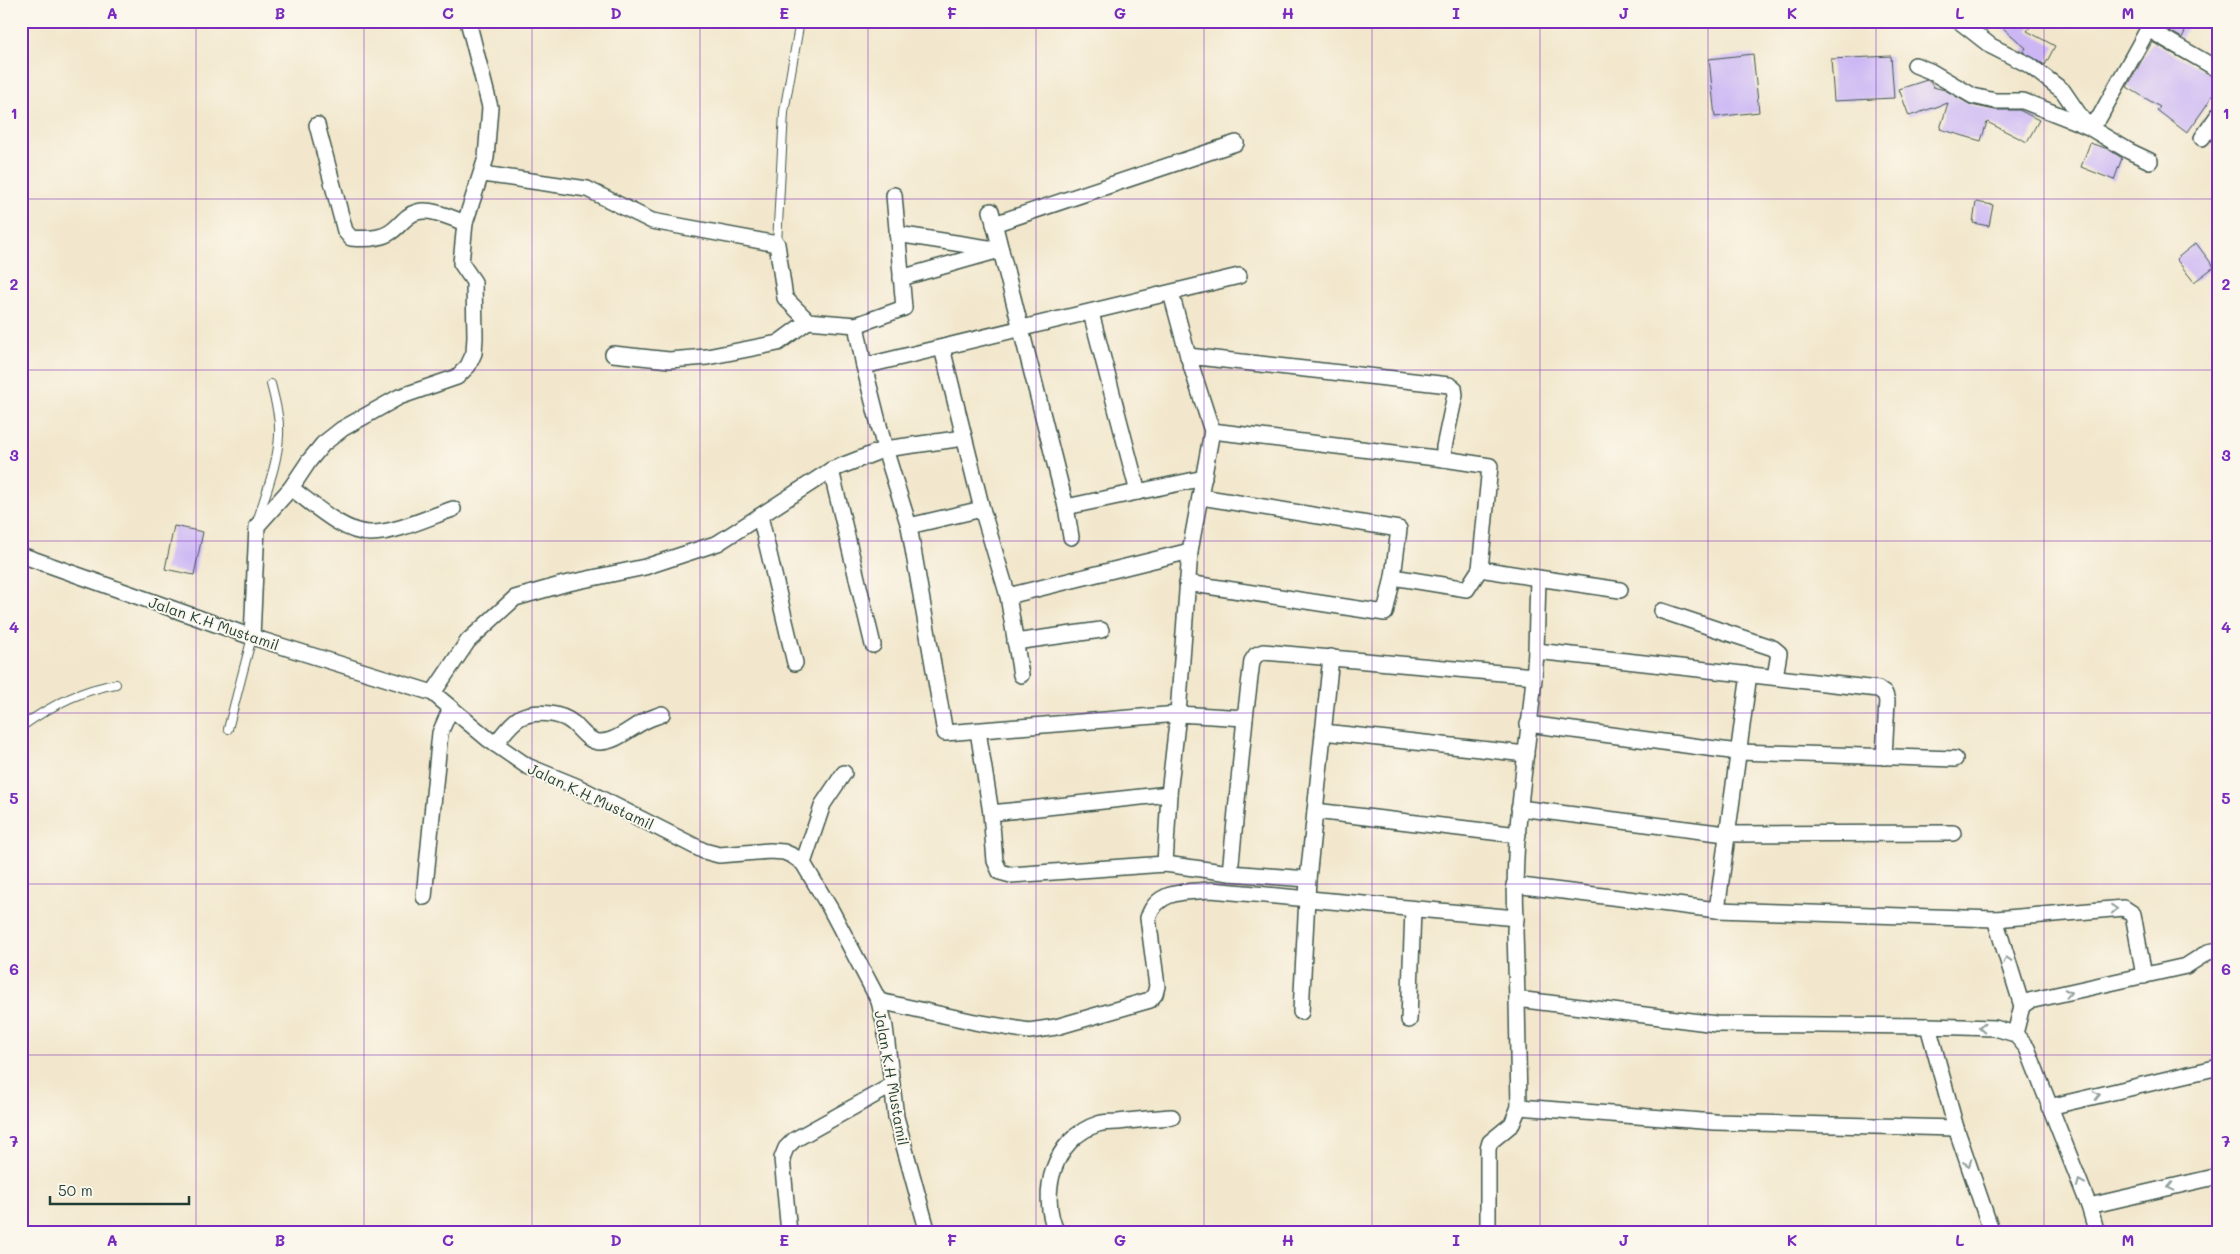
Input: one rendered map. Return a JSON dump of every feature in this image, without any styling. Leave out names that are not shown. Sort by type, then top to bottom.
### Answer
[{"type":"street","points":[[252,637],[256,526],[291,488],[319,450],[342,429],[399,397],[457,377],[468,366],[474,353],[474,282],[461,263],[465,223],[483,174],[486,158],[490,107],[468,21]]},
{"type":"street","points":[[1959,21],[1991,46],[2029,65],[2063,91],[2087,126]]},
{"type":"street","points":[[2087,126],[2099,118],[2152,25],[2219,70]]},
{"type":"street","points":[[1915,65],[1930,71],[1973,96],[1995,101],[2023,101],[2087,126],[2122,147],[2150,160]]},
{"type":"street","points":[[2202,138],[2219,114]]},
{"type":"street","points":[[317,125],[345,231],[351,238],[382,236],[390,233],[407,217],[417,212],[434,213],[465,223]]},
{"type":"street","points":[[1072,537],[992,218],[1236,143]]},
{"type":"street","points":[[483,174],[587,189],[652,221],[777,244],[785,298],[808,321],[856,325],[904,308],[894,195]]},
{"type":"street","points":[[897,234],[1001,250]]},
{"type":"street","points":[[901,278],[1001,250]]},
{"type":"street","points":[[864,366],[1239,276]]},
{"type":"street","points":[[1165,864],[1169,794],[1178,714],[1190,551],[1212,431],[1188,356],[1171,293]]},
{"type":"street","points":[[1091,312],[1138,492]]},
{"type":"street","points":[[612,354],[669,360],[707,357],[778,343],[808,321]]},
{"type":"street","points":[[856,325],[864,366],[885,449],[909,526],[945,732],[978,731],[1178,714],[1245,718]]},
{"type":"street","points":[[942,348],[982,509],[1008,596],[1021,675]]},
{"type":"street","points":[[1188,356],[1449,385],[1454,388],[1455,394],[1444,447],[1444,459]]},
{"type":"street","points":[[1212,431],[1490,466],[1480,569],[1466,589],[1393,577]]},
{"type":"street","points":[[433,694],[468,641],[515,598],[564,584],[645,567],[718,543],[831,470],[885,449],[964,438]]},
{"type":"street","points":[[831,470],[873,645]]},
{"type":"street","points":[[1066,507],[1204,478]]},
{"type":"street","points":[[291,488],[334,520],[370,534],[391,530],[453,509]]},
{"type":"street","points":[[1187,583],[1386,613],[1393,577],[1399,529],[1201,497]]},
{"type":"street","points":[[909,526],[982,509]]},
{"type":"street","points":[[760,516],[795,662]]},
{"type":"street","points":[[1008,596],[1190,551]]},
{"type":"street","name":"Jalan K.H Mustamil","points":[[21,556],[252,637],[433,694],[450,710],[527,766],[576,786],[704,850],[719,855],[770,851],[784,852],[803,863],[832,910],[879,1001],[885,1027],[891,1086],[907,1159],[928,1233]]},
{"type":"street","points":[[1480,569],[1620,590]]},
{"type":"street","points":[[1488,1233],[1488,1149],[1490,1142],[1512,1124],[1519,1107],[1514,885],[1519,808],[1534,676],[1538,578]]},
{"type":"street","points":[[1662,611],[1773,648],[1779,653],[1774,677]]},
{"type":"street","points":[[1015,642],[1101,630]]},
{"type":"street","points":[[1536,650],[1878,689],[1885,694],[1887,701],[1884,757]]},
{"type":"street","points":[[1230,873],[1245,718],[1252,661],[1256,655],[1264,652],[1331,657],[1534,676]]},
{"type":"street","points":[[1301,1012],[1308,879],[1331,657]]},
{"type":"street","points":[[1717,910],[1749,674]]},
{"type":"street","points":[[424,897],[440,732],[450,710]]},
{"type":"street","points":[[495,744],[514,722],[522,716],[556,715],[572,721],[585,736],[597,742],[610,742],[642,722],[662,714]]},
{"type":"street","points":[[1528,724],[1738,752],[1955,759]]},
{"type":"street","points":[[978,731],[991,813],[995,861],[1000,872],[1010,875],[1165,864],[1230,873],[1308,879]]},
{"type":"street","points":[[1323,732],[1526,754]]},
{"type":"street","points":[[803,863],[824,804],[844,774]]},
{"type":"street","points":[[991,813],[1169,794]]},
{"type":"street","points":[[1519,808],[1726,834],[1953,833]]},
{"type":"street","points":[[1315,811],[1518,835]]},
{"type":"street","points":[[1514,885],[1717,910],[1995,919],[2124,908],[2134,914],[2144,976]]},
{"type":"street","points":[[879,1001],[999,1027],[1029,1031],[1056,1027],[1150,1000],[1155,994],[1157,986],[1148,918],[1157,902],[1169,894],[1211,890],[1308,897],[1516,918]]},
{"type":"street","points":[[1409,1020],[1413,909]]},
{"type":"street","points":[[1995,919],[2022,1006],[2015,1034]]},
{"type":"street","points":[[2022,1006],[2029,1001],[2186,966],[2208,952],[2219,950]]},
{"type":"street","points":[[1517,999],[1716,1024],[1995,1028],[2015,1034],[2027,1048],[2089,1206],[2096,1231]]},
{"type":"street","points":[[1928,1026],[1956,1128],[1992,1233]]},
{"type":"street","points":[[2049,1106],[2219,1067]]},
{"type":"street","points":[[789,1233],[782,1158],[786,1148],[794,1140],[891,1086]]},
{"type":"street","points":[[1519,1107],[1715,1122],[1956,1128]]},
{"type":"street","points":[[1057,1233],[1053,1224],[1049,1190],[1056,1160],[1070,1140],[1098,1124],[1172,1117]]},
{"type":"street","points":[[2089,1206],[2219,1176]]},
{"type":"lane","points":[[777,244],[784,112],[800,21]]},
{"type":"lane","points":[[256,526],[276,455],[279,434],[277,411],[271,384]]},
{"type":"lane","points":[[228,729],[252,637]]},
{"type":"lane","points":[[21,727],[56,704],[93,688],[116,684]]},
{"type":"building","points":[[1995,21],[2035,21],[2027,31],[2055,46],[2045,65],[2023,52],[2026,48]]},
{"type":"building","points":[[2165,21],[2190,21],[2182,38],[2163,27]]},
{"type":"building","points":[[2152,42],[2219,79],[2219,84],[2206,106],[2187,133],[2157,110],[2160,107],[2127,87]]},
{"type":"building","points":[[1753,54],[1759,112],[1715,117],[1709,59]]},
{"type":"building","points":[[1891,56],[1894,98],[1834,101],[1831,59]]},
{"type":"building","points":[[1927,80],[1933,87],[1945,90],[1971,105],[1995,110],[2019,110],[2039,120],[2027,142],[1987,122],[1981,141],[1940,129],[1948,103],[1909,116],[1899,89]]},
{"type":"building","points":[[2090,143],[2108,149],[2122,158],[2114,180],[2081,167]]},
{"type":"building","points":[[1976,202],[1993,205],[1989,226],[1973,223]]},
{"type":"building","points":[[2196,243],[2214,267],[2194,282],[2176,259]]},
{"type":"building","points":[[174,526],[203,532],[194,575],[165,569]]}]
